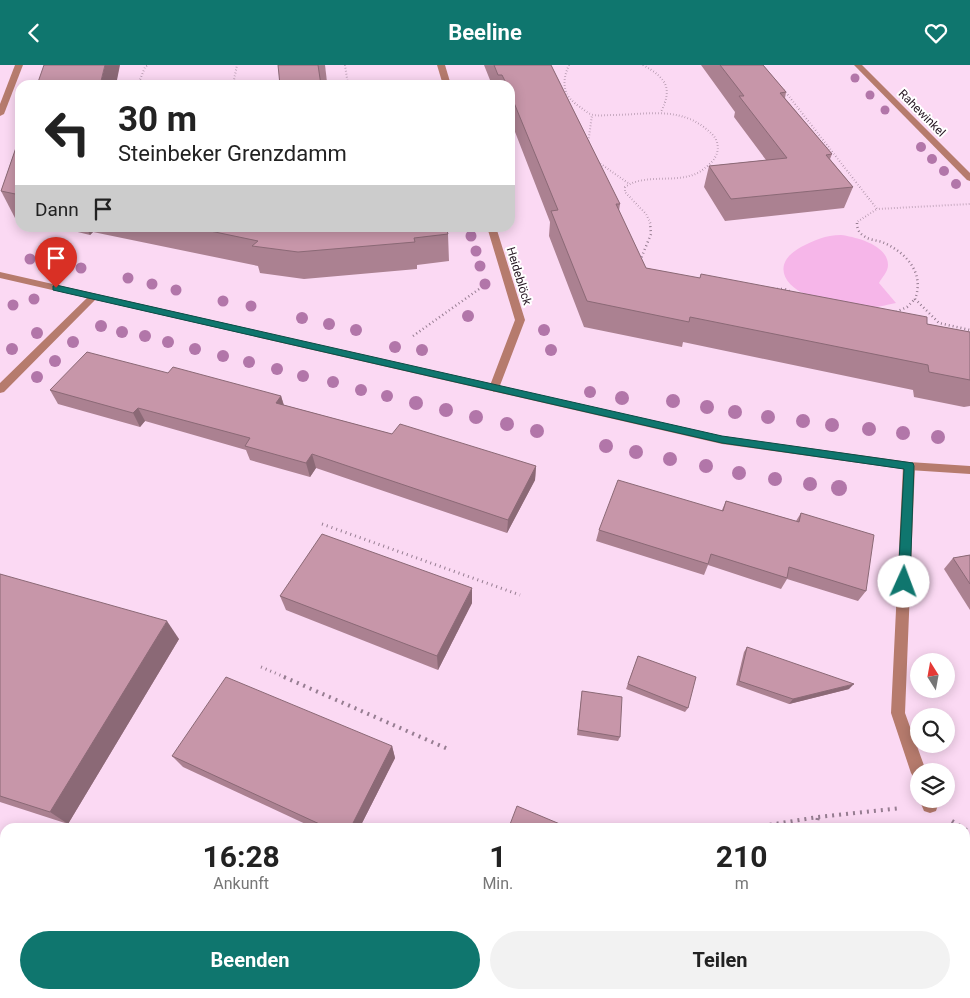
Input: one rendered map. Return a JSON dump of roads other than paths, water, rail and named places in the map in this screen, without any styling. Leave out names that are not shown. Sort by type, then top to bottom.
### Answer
[{"type":"street","points":[[0,114],[19,65]]},
{"type":"street","points":[[441,65],[446,80]]},
{"type":"street","name":"Rahewinkel","points":[[858,65],[970,178]]},
{"type":"street","name":"Heideblöck","points":[[493,232],[520,319],[494,388]]},
{"type":"street","points":[[0,275],[722,440],[909,466],[970,470]]},
{"type":"street","points":[[0,389],[93,297]]},
{"type":"street","points":[[909,466],[898,713],[916,763]]}]
